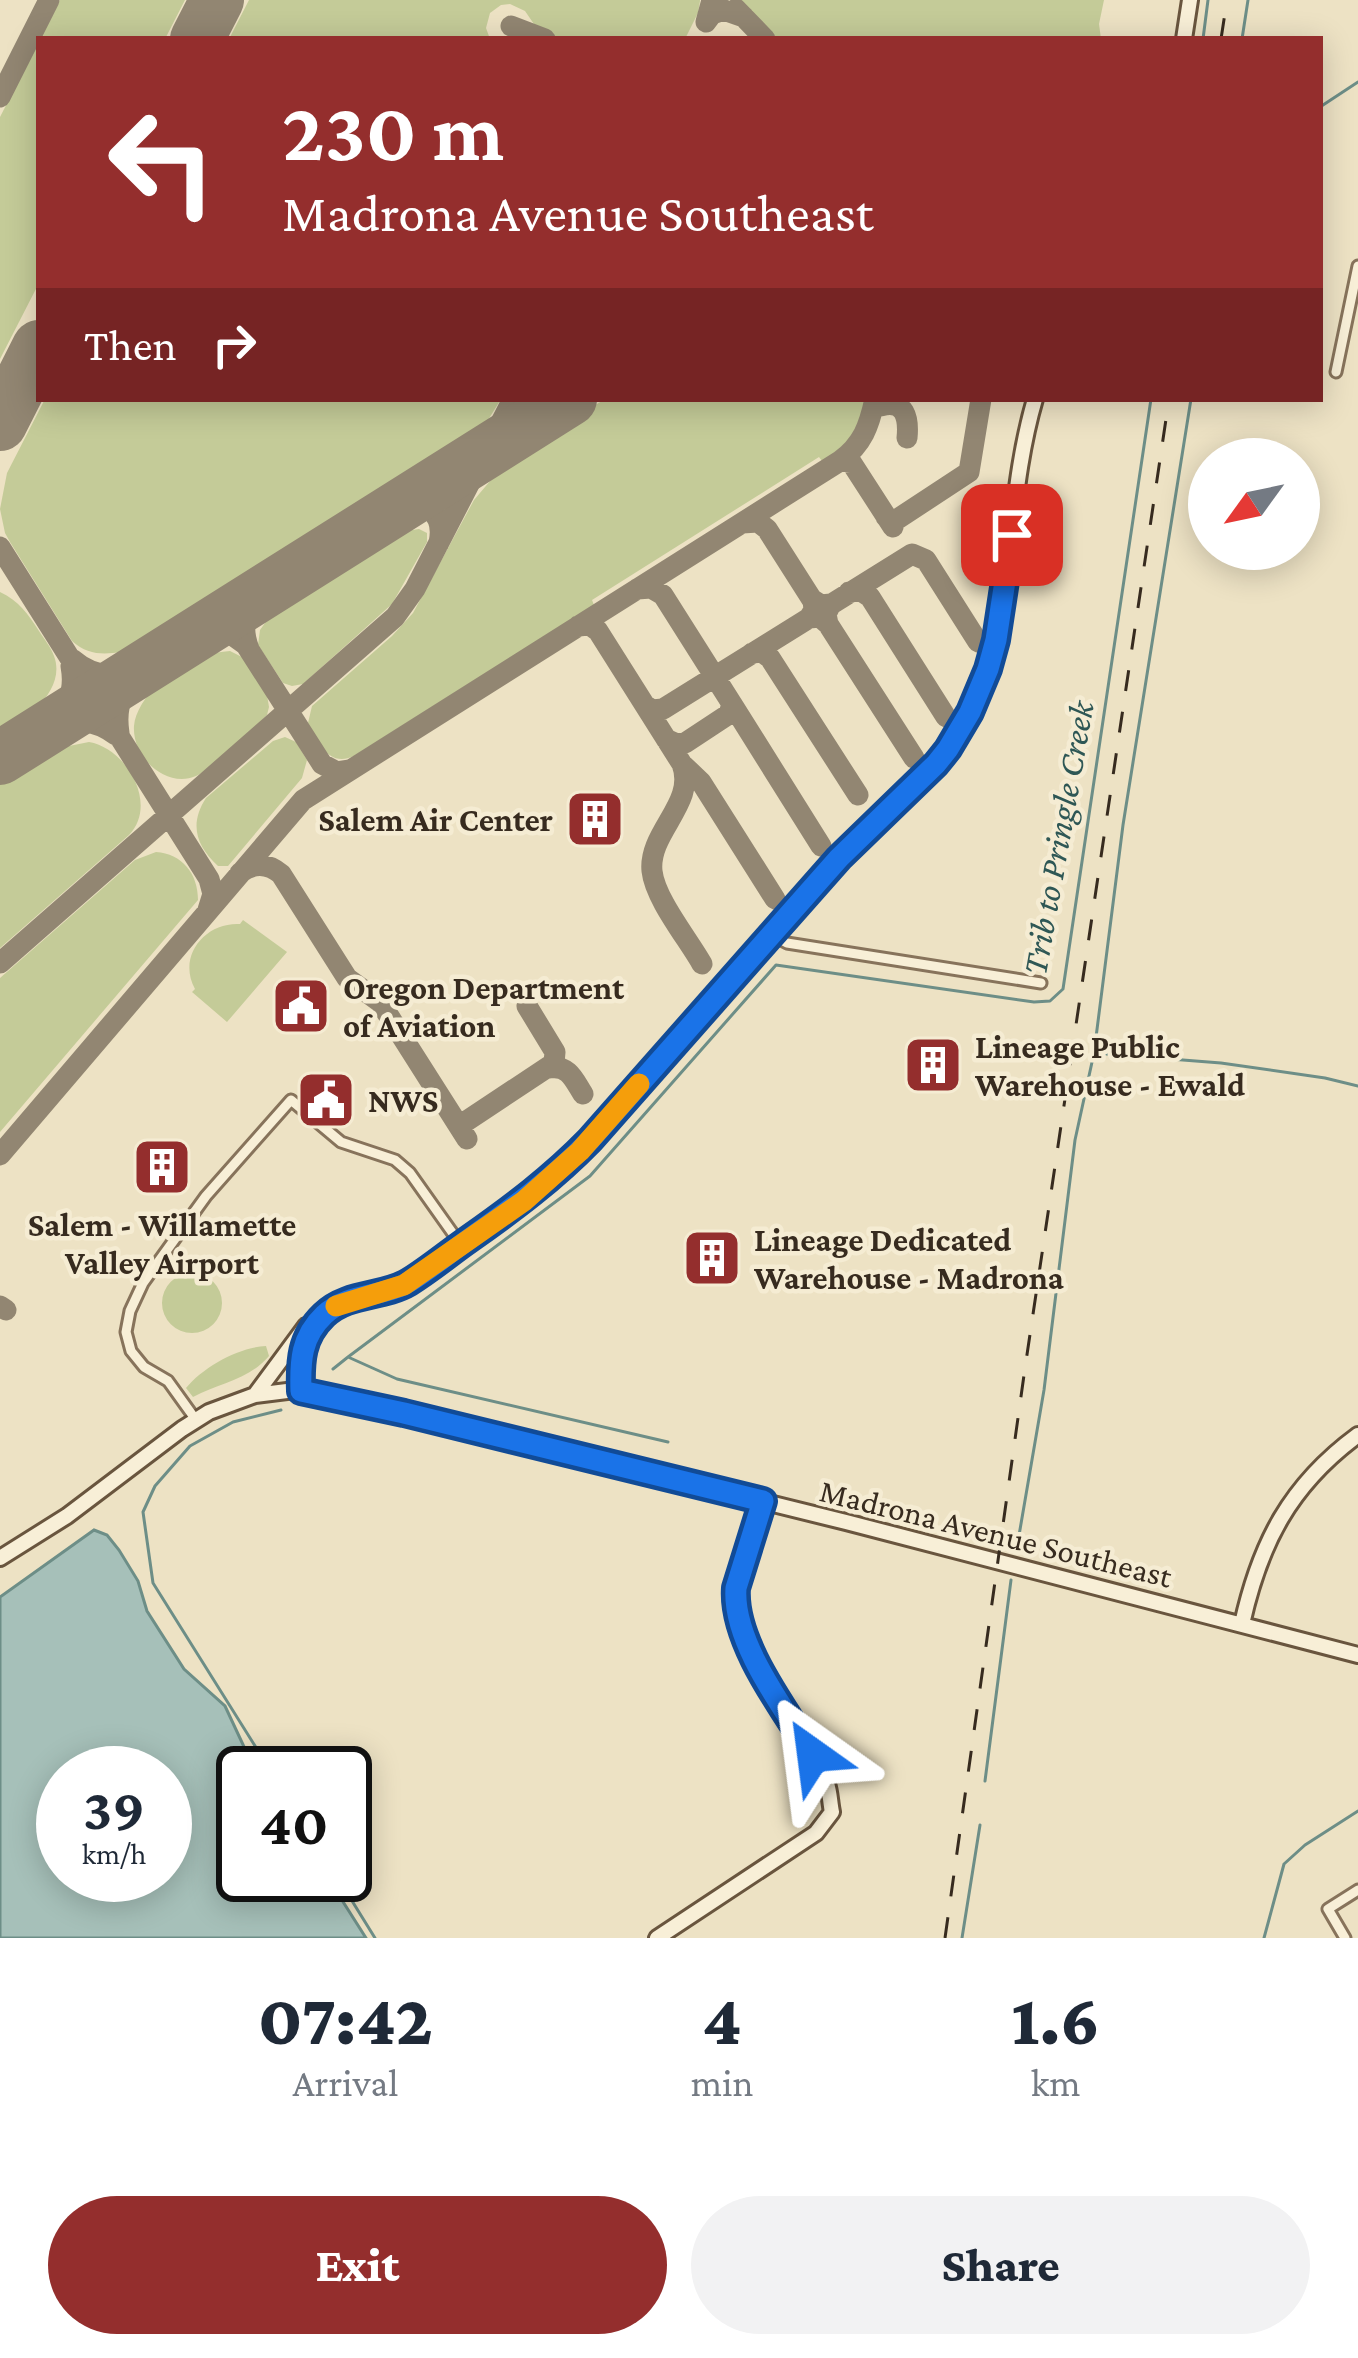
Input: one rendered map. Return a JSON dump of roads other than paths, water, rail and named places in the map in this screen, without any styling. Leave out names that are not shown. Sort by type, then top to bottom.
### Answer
[{"type":"street","points":[[1184,36],[1190,0]]},
{"type":"street","points":[[1336,372],[1358,266]]},
{"type":"street","points":[[0,1558],[67,1516],[196,1420],[262,1393],[313,1319],[345,1301],[404,1285],[556,1174],[839,858],[936,764],[975,701],[996,640],[1034,402]]},
{"type":"street","points":[[772,935],[787,943],[1041,983]]},
{"type":"street","points":[[196,1420],[168,1381],[131,1351],[126,1332],[130,1311],[143,1283],[206,1196],[291,1100],[341,1142],[395,1160],[428,1196],[461,1245]]},
{"type":"street","points":[[301,1391],[303,1346],[325,1314]]},
{"type":"street","name":"Madrona Avenue Southeast","points":[[262,1393],[301,1391],[404,1413],[1358,1654]]},
{"type":"street","points":[[1242,1624],[1276,1523],[1316,1471],[1358,1435]]},
{"type":"street","points":[[660,1937],[816,1833],[832,1812],[826,1783],[746,1645],[735,1603],[763,1501]]},
{"type":"street","points":[[1345,1938],[1328,1909],[1358,1890]]},
{"type":"water","points":[[94,1530],[107,1535],[119,1550],[138,1581],[147,1611],[184,1669],[225,1706],[244,1746],[216,1746],[216,1902],[343,1902],[366,1938],[0,1938],[0,1597]]},
{"type":"waterway","name":"Trib to Pringle Creek","points":[[1203,36],[1208,0]]},
{"type":"waterway","name":"Trib to Pringle Creek","points":[[1242,36],[1248,0]]},
{"type":"waterway","points":[[1323,105],[1358,82]]},
{"type":"waterway","name":"Trib to Pringle Creek","points":[[348,1357],[590,1176],[776,965],[1034,1002],[1050,1001],[1063,989],[1151,402]]},
{"type":"waterway","name":"Trib to Pringle Creek","points":[[1017,1547],[1044,1390],[1075,1140],[1094,1053],[1123,825],[1191,402]]},
{"type":"waterway","name":"Trib to Pringle Creek","points":[[1094,1053],[1221,1063],[1358,1086]]},
{"type":"waterway","name":"Trib to Pringle Creek","points":[[333,1369],[348,1357],[397,1379],[668,1442]]},
{"type":"waterway","name":"Trib to Pringle Creek","points":[[255,1746],[153,1583],[143,1512],[155,1486],[190,1446],[233,1422],[281,1410]]},
{"type":"waterway","name":"Trib to Pringle Creek","points":[[985,1781],[1011,1580]]},
{"type":"waterway","points":[[1264,1938],[1284,1864],[1358,1811]]},
{"type":"waterway","name":"Trib to Pringle Creek","points":[[962,1938],[980,1825]]},
{"type":"waterway","name":"Trib to Pringle Creek","points":[[353,1902],[375,1938]]},
{"type":"railway","points":[[1221,36],[1227,0]]},
{"type":"railway","points":[[945,1938],[1169,402]]},
{"type":"place","name":"Salem Air Center","points":[[595,819]]},
{"type":"place","name":"Oregon Department of Aviation","points":[[301,1006]]},
{"type":"place","name":"Lineage Public Warehouse - Ewald","points":[[933,1065]]},
{"type":"place","name":"NWS","points":[[326,1100]]},
{"type":"place","name":"Salem - Willamette Valley Airport","points":[[162,1167]]},
{"type":"place","name":"Lineage Dedicated Warehouse - Madrona","points":[[712,1258]]}]
